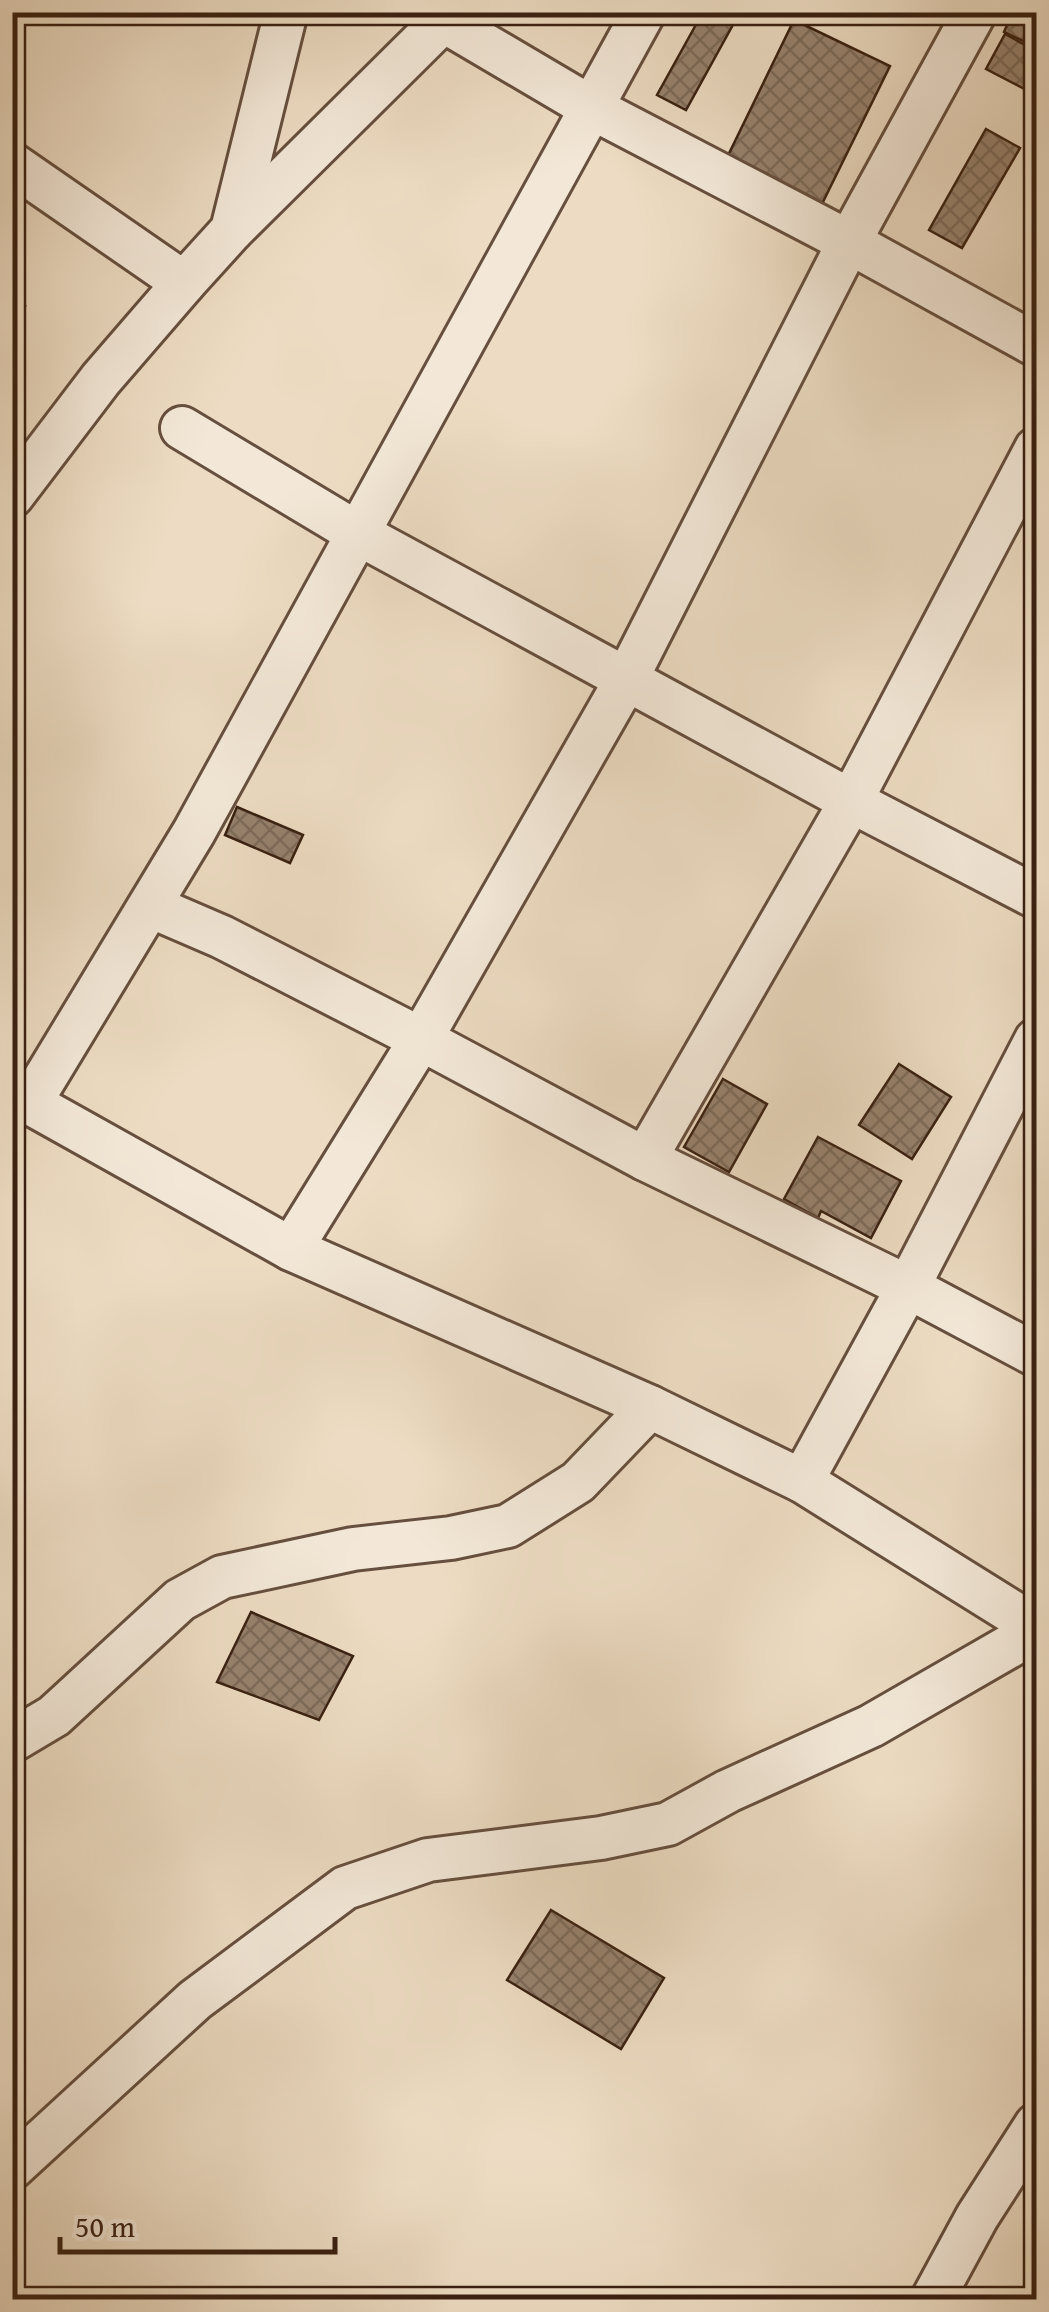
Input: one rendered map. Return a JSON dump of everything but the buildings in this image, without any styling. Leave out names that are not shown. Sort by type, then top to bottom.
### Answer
[{"type":"street","points":[[232,230],[286,12]]},
{"type":"street","points":[[12,2168],[195,2000],[345,1888],[428,1860],[601,1838],[668,1824],[870,1726],[1036,1629],[802,1481],[650,1406],[292,1249],[21,1095],[150,906],[194,832],[644,12]]},
{"type":"street","points":[[292,1249],[421,1039],[626,680],[849,242],[975,12]]},
{"type":"street","points":[[12,496],[101,379],[232,230],[448,17],[590,107],[1036,345]]},
{"type":"street","points":[[12,164],[184,284]]},
{"type":"street","points":[[182,428],[357,534],[851,802],[1036,897]]},
{"type":"street","points":[[646,1159],[851,802],[1036,449]]},
{"type":"street","points":[[150,906],[222,936],[646,1159],[908,1287],[1036,1355]]},
{"type":"street","points":[[802,1481],[1036,1040]]},
{"type":"street","points":[[12,1741],[54,1716],[180,1600],[222,1577],[353,1549],[452,1538],[508,1526],[578,1482],[650,1406]]},
{"type":"street","points":[[932,2300],[977,2216],[1036,2125]]}]
